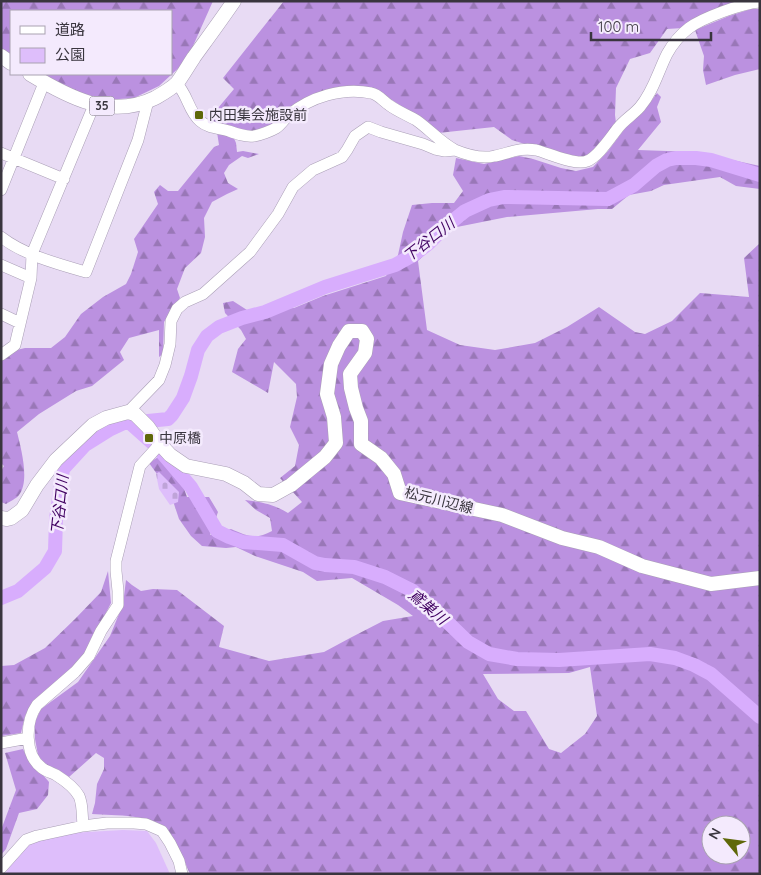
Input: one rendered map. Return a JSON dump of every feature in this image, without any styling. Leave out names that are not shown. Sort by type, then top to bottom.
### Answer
[{"type":"main road","name":"35","points":[[32,75],[80,101],[94,105],[122,107],[148,101],[163,94],[176,83],[234,1]]},
{"type":"main road","name":"松元川辺線","points":[[131,413],[148,427],[157,448],[186,466],[226,474],[244,483],[258,494],[273,495],[303,476],[336,443],[334,417],[327,394],[331,364],[339,346],[349,331],[362,331],[367,339],[365,353],[350,374],[353,394],[361,421],[361,444],[381,458],[394,474],[400,493],[502,515],[562,538],[599,548],[642,566],[711,584],[760,578]]},
{"type":"main road","points":[[1,518],[11,518],[22,510],[37,485],[56,460],[93,425],[106,418],[131,413]]},
{"type":"street","points":[[176,83],[181,87],[192,111],[202,122],[238,135],[254,136],[275,128],[290,114],[316,98],[348,92],[372,93],[417,121],[435,137],[455,150],[479,157],[497,156],[521,149],[535,150],[578,162],[587,161],[595,156],[623,122],[640,107],[656,82],[668,53],[689,28],[714,15],[741,5],[760,2]]},
{"type":"street","points":[[1,190],[44,83]]},
{"type":"street","points":[[1,237],[12,245],[32,254],[86,272],[138,140],[148,101]]},
{"type":"street","points":[[1,355],[15,345],[31,278],[32,254],[94,105]]},
{"type":"street","points":[[131,413],[159,380],[170,344],[171,321],[177,309],[185,302],[203,294],[250,252],[278,214],[293,187],[313,170],[342,156],[355,136],[368,126],[435,149],[455,150]]},
{"type":"street","points":[[1,153],[64,179]]},
{"type":"street","points":[[1,265],[31,278]]},
{"type":"street","points":[[1,314],[20,323]]},
{"type":"street","points":[[83,826],[79,796],[70,785],[43,769],[36,762],[32,754],[28,738],[30,718],[37,705],[75,672],[89,656],[118,605],[116,561],[140,466],[157,448]]},
{"type":"street","points":[[1,743],[28,738]]},
{"type":"street","points":[[1,868],[26,840],[37,836],[83,826],[107,823],[134,823],[146,824],[162,831],[170,842],[182,874]]},
{"type":"green space","points":[[1,1],[213,1],[193,46],[195,53],[172,74],[172,10],[10,10],[10,58],[1,53]]},
{"type":"green space","points":[[284,1],[744,1],[683,28],[667,29],[650,53],[630,59],[616,88],[616,123],[592,152],[582,158],[512,140],[494,127],[438,133],[381,93],[328,90],[273,125],[252,133],[210,122],[213,114],[234,89],[223,78]]},
{"type":"green space","points":[[751,9],[760,9],[760,69],[706,85],[703,70],[704,56],[695,30]]},
{"type":"green space","points":[[40,75],[171,75],[159,86],[134,98],[104,100],[81,96]]},
{"type":"green space","points":[[657,93],[661,97],[657,107],[661,122],[638,150],[696,152],[760,166],[760,189],[736,186],[720,177],[664,185],[651,191],[629,195],[612,209],[507,217],[452,228],[418,261],[427,330],[460,345],[495,350],[535,343],[567,327],[599,307],[635,332],[645,334],[672,321],[700,293],[749,297],[744,258],[760,243],[760,874],[190,874],[175,842],[163,826],[144,818],[92,814],[97,784],[104,769],[104,758],[96,753],[69,777],[57,769],[46,766],[38,755],[35,739],[35,722],[41,709],[78,682],[110,636],[123,604],[126,580],[141,591],[153,589],[177,590],[224,626],[219,647],[269,661],[324,652],[383,621],[413,616],[352,578],[317,581],[303,572],[255,556],[236,547],[202,546],[191,536],[179,519],[170,492],[149,463],[158,457],[183,486],[187,497],[209,497],[218,512],[210,535],[231,529],[252,536],[272,531],[270,518],[256,510],[245,500],[277,507],[288,513],[302,502],[280,478],[295,466],[299,445],[290,427],[297,397],[296,384],[274,362],[268,393],[232,372],[238,349],[246,339],[241,330],[225,313],[223,303],[233,301],[247,310],[294,308],[323,296],[386,276],[398,255],[412,205],[454,203],[463,191],[453,175],[456,158],[484,164],[519,156],[576,171],[593,167],[626,127],[644,111]],"holes":[[[590,667],[597,716],[585,734],[561,753],[549,749],[526,711],[514,711],[498,699],[483,674],[569,673]]]},
{"type":"green space","points":[[217,132],[233,136],[237,152],[243,151],[259,154],[248,158],[242,156],[229,165],[224,173],[228,183],[238,189],[212,202],[204,218],[205,237],[201,253],[185,268],[177,289],[180,298],[164,322],[163,354],[159,357],[159,330],[129,338],[120,352],[124,360],[92,386],[76,391],[39,414],[17,432],[24,464],[24,482],[19,495],[15,499],[6,504],[1,502],[1,471],[4,466],[1,463],[1,356],[4,353],[25,348],[51,348],[65,337],[81,314],[103,297],[126,284],[138,252],[134,239],[158,204],[154,192],[160,185],[168,191],[178,191],[214,147],[219,145]]},
{"type":"green space","points":[[159,472],[179,492],[178,502],[170,505],[159,489],[156,474]]},
{"type":"green space","points":[[108,571],[111,603],[86,652],[69,670],[33,701],[25,716],[21,733],[1,736],[1,666],[14,665],[45,648],[101,592]]},
{"type":"green space","points":[[23,749],[30,763],[49,782],[48,795],[37,809],[19,813],[6,849],[1,855],[1,830],[16,790],[5,753]]},
{"type":"green space","points":[[123,830],[147,831],[156,843],[170,874],[5,874],[29,843],[70,833]]},
{"type":"waterway","name":"下谷口川","points":[[148,421],[168,419],[172,415],[183,398],[198,350],[207,336],[219,327],[265,312],[325,287],[395,265],[428,244],[465,211],[489,200],[504,197],[608,199],[634,185],[656,166],[676,158],[711,160],[760,175]]},
{"type":"waterway","name":"鳶巣川","points":[[1,598],[18,591],[45,568],[55,551],[56,519],[63,469],[85,445],[109,430],[124,423],[130,423],[157,447],[191,487],[217,531],[229,537],[243,542],[283,545],[315,563],[354,567],[385,577],[413,591],[468,642],[489,654],[517,659],[559,660],[650,654],[675,658],[711,674],[760,717]]},
{"type":"place","name":"内田集会施設前","points":[[199,115]]},
{"type":"place","name":"中原橋","points":[[149,438]]}]
